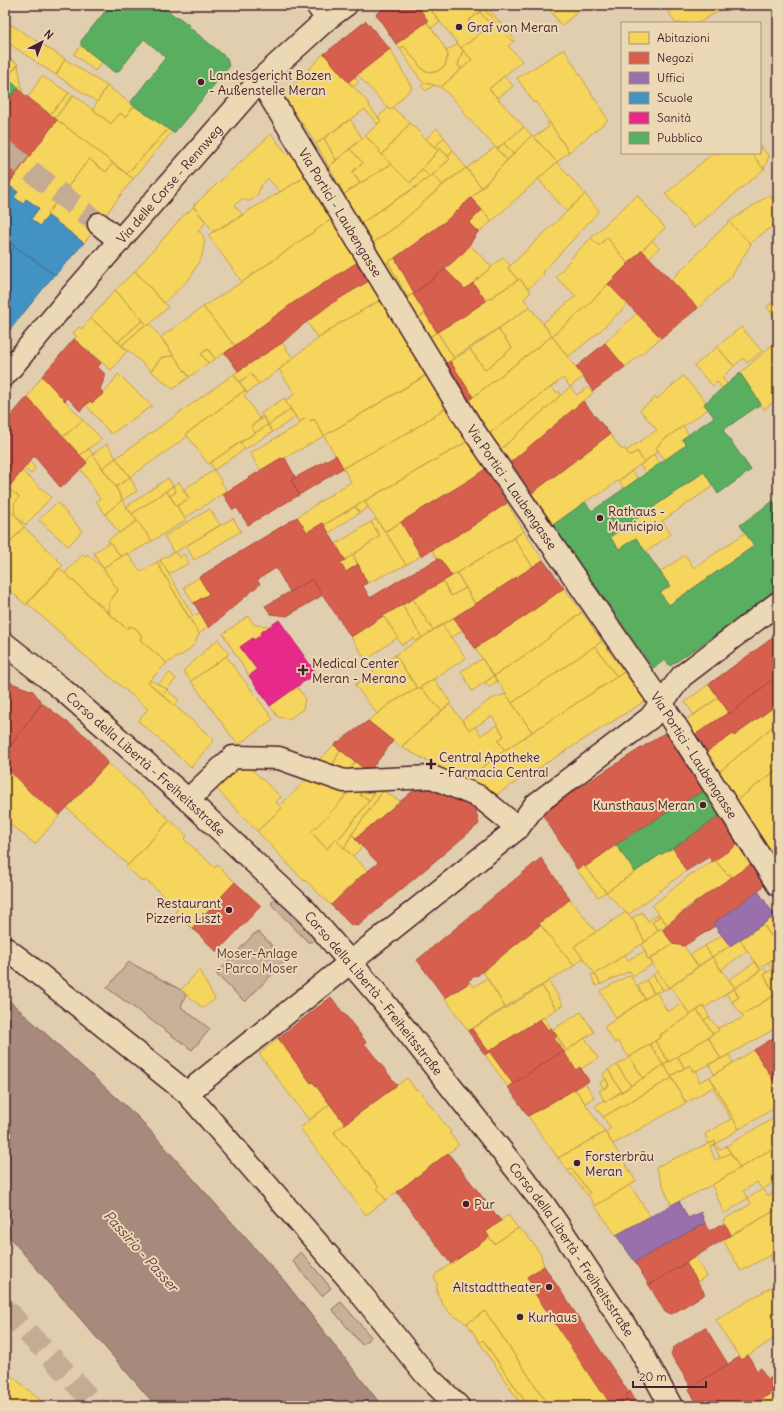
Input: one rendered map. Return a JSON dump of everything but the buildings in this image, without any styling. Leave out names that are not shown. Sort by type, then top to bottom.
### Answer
[{"type":"street","name":"Via delle Corse - Rennweg","points":[[5,375],[66,302],[260,80],[322,12],[346,5]]},
{"type":"street","name":"Via Portici - Laubengasse","points":[[260,80],[471,427],[661,703],[778,885]]},
{"type":"street","points":[[99,224],[120,241]]},
{"type":"street","points":[[187,1093],[518,828],[535,805],[650,718],[682,676],[778,604]]},
{"type":"street","name":"Corso della Libertà - Freiheitsstraße","points":[[5,644],[62,689],[188,800],[305,910],[389,1008],[508,1158],[554,1219],[637,1344],[671,1406]]},
{"type":"street","points":[[188,800],[233,756],[279,758],[344,781],[432,777],[480,797],[518,828]]},
{"type":"street","points":[[5,948],[187,1093],[353,1284],[426,1375],[458,1406]]},
{"type":"green space","points":[[275,898],[279,898],[289,909],[293,917],[315,937],[312,942],[308,942],[272,905],[272,901]]},
{"type":"green space","name":"Moser-Anlage - Parco Moser","points":[[259,932],[284,958],[285,961],[245,1002],[216,974],[254,934]]},
{"type":"green space","points":[[129,962],[186,994],[181,1007],[210,1029],[192,1050],[107,988]]},
{"type":"green space","points":[[301,1252],[331,1288],[322,1296],[292,1260]]},
{"type":"green space","points":[[341,1302],[371,1337],[362,1345],[332,1309]]},
{"type":"water","name":"Passirio - Passer","points":[[5,997],[138,1117],[286,1283],[382,1406],[156,1406],[5,1232]]},
{"type":"tunnel","points":[[5,151],[99,224]]},
{"type":"tunnel","points":[[5,1309],[96,1406]]},
{"type":"place","name":"Graf von Meran","points":[[459,27]]},
{"type":"place","name":"Landesgericht Bozen - Außenstelle Meran","points":[[201,82]]},
{"type":"place","name":"Rathaus - Municipio","points":[[600,518]]},
{"type":"place","name":"Medical Center Meran - Merano","points":[[303,670]]},
{"type":"place","name":"Central Apotheke - Farmacia Central","points":[[431,764]]},
{"type":"place","name":"Kunsthaus Meran","points":[[703,805]]},
{"type":"place","name":"Restaurant Pizzeria Liszt","points":[[229,910]]},
{"type":"place","name":"Forsterbräu Meran","points":[[577,1163]]},
{"type":"place","name":"Pur","points":[[466,1204]]},
{"type":"place","name":"Altstadttheater","points":[[549,1287]]},
{"type":"place","name":"Kurhaus","points":[[520,1317]]}]
